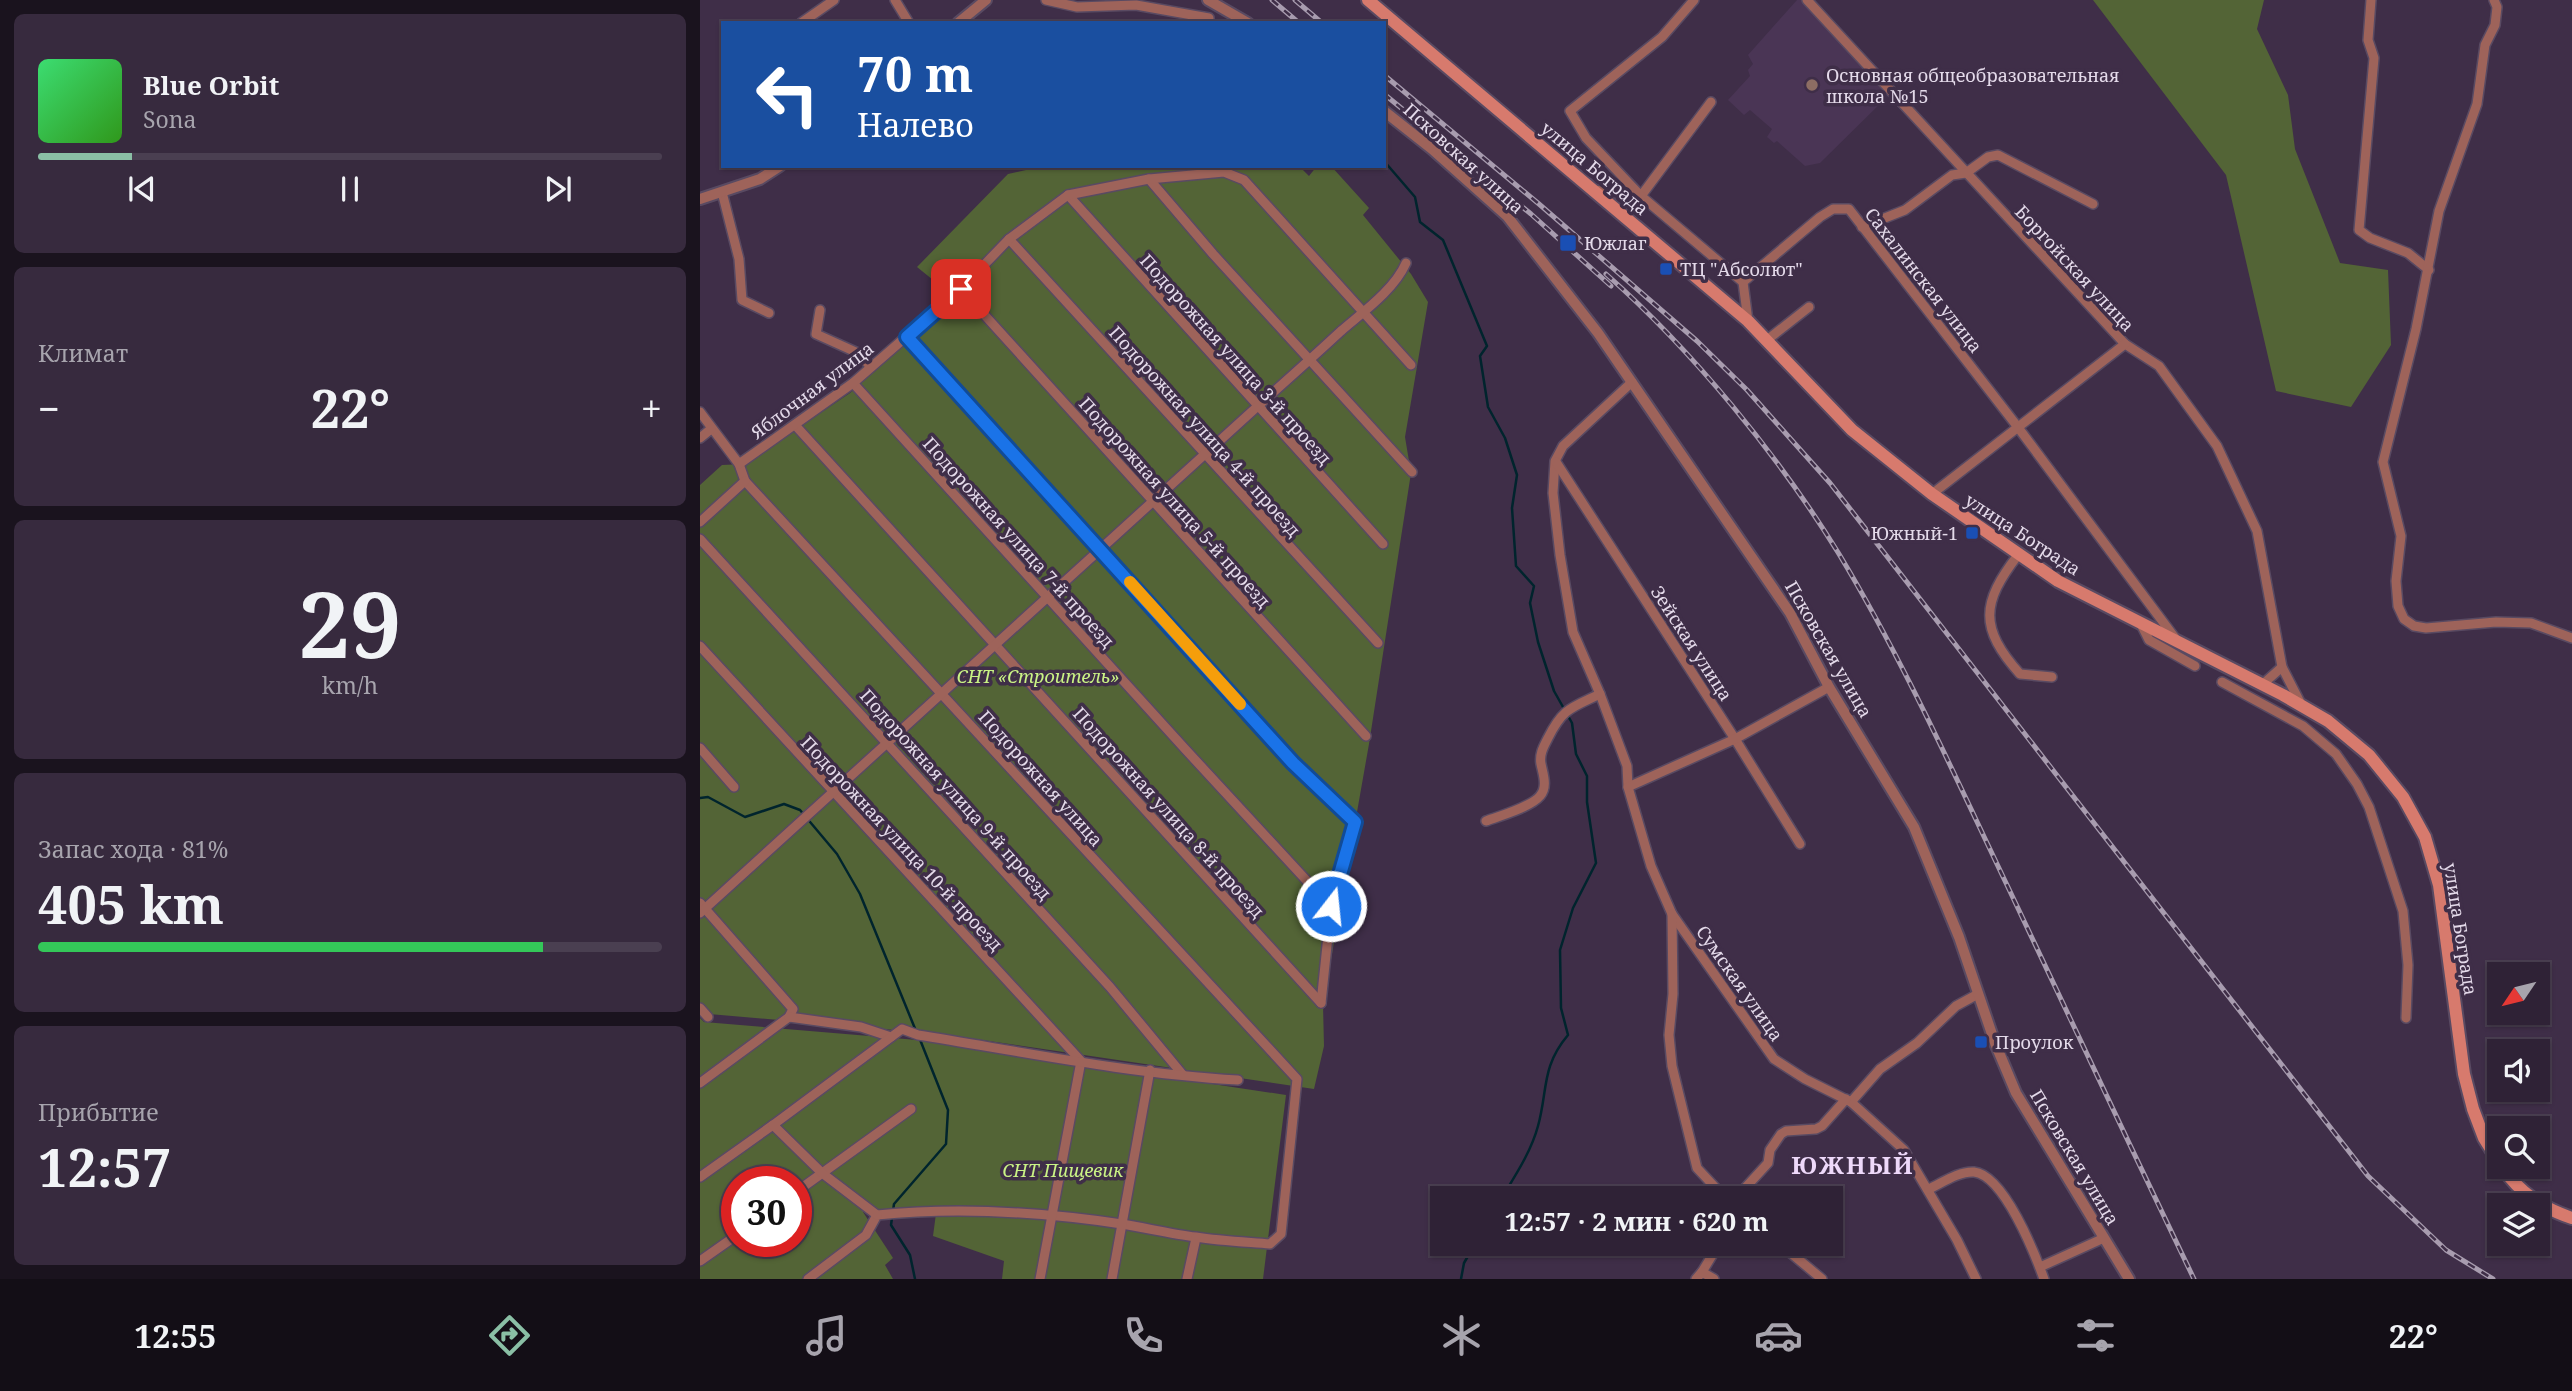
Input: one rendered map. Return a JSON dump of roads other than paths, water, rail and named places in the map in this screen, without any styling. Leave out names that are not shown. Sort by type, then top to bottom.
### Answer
[{"type":"main road","name":"улица Бограда","points":[[1368,0],[1748,321],[1852,430],[1932,494],[2057,581],[2302,706],[2349,736],[2386,773],[2415,815],[2425,837],[2439,885],[2464,1074],[2473,1109],[2487,1143]]},
{"type":"main road","points":[[2510,1179],[2536,1202],[2553,1212],[2572,1218]]},
{"type":"street","points":[[804,21],[834,0]]},
{"type":"street","points":[[895,0],[908,21]]},
{"type":"street","points":[[960,21],[986,0]]},
{"type":"street","points":[[1046,0],[1077,7],[1136,5],[1209,18]]},
{"type":"street","points":[[1209,0],[1245,21]]},
{"type":"street","points":[[1694,0],[1662,37],[1570,111],[1586,138],[1641,195],[1743,282],[1748,321]]},
{"type":"street","name":"Боргойская улица","points":[[1807,0],[2124,344],[2159,366],[2217,446],[2257,531],[2282,667],[2302,706]]},
{"type":"street","points":[[2371,0],[2368,40],[2374,58],[2359,230],[2370,238],[2408,253],[2429,270]]},
{"type":"street","points":[[2494,0],[2497,8],[2495,25],[2485,45],[2477,104],[2439,211],[2429,270],[2383,462],[2402,536],[2396,581],[2398,606],[2404,619],[2414,626],[2426,628],[2496,622],[2531,623],[2572,638]]},
{"type":"street","points":[[1641,195],[1711,102]]},
{"type":"street","name":"Псковская улица","points":[[1386,113],[1432,149],[1507,216],[1598,334],[1790,613],[1829,687],[1914,827],[1959,936],[1995,1043],[2016,1093],[2129,1279]]},
{"type":"street","points":[[1861,227],[1905,210],[1952,175],[1966,173],[1988,157],[1998,155],[2093,204]]},
{"type":"street","points":[[700,199],[760,179],[777,168]]},
{"type":"street","name":"Яблочная улица","points":[[739,464],[853,383],[961,289],[1009,239],[1068,195],[1149,179],[1224,172],[1244,180],[1363,312]]},
{"type":"street","points":[[1149,179],[1412,472]]},
{"type":"street","points":[[1594,190],[1641,195]]},
{"type":"street","points":[[722,192],[739,259],[742,300],[769,313]]},
{"type":"street","name":"Подорожная улица 3-й проезд","points":[[1068,195],[1383,544]]},
{"type":"street","name":"Сахалинская улица","points":[[1743,282],[1833,209],[1849,209],[2017,426],[2178,642]]},
{"type":"street","name":"Подорожная улица 4-й проезд","points":[[1009,239],[1378,643]]},
{"type":"street","points":[[700,1083],[789,1017],[793,1009],[785,996],[702,909],[1363,312],[1401,275],[1406,263]]},
{"type":"street","name":"Подорожная улица 5-й проезд","points":[[961,289],[1366,736]]},
{"type":"street","points":[[1767,340],[1809,307]]},
{"type":"street","points":[[820,310],[816,334],[858,353],[872,367]]},
{"type":"street","points":[[1363,312],[1411,365]]},
{"type":"street","points":[[907,337],[1293,763],[1355,822],[1331,906]]},
{"type":"street","points":[[1932,494],[2124,344]]},
{"type":"street","points":[[1632,382],[1563,446],[1555,461],[1554,506],[1573,632],[1627,766],[1628,787],[1651,866],[1672,914],[1672,1066],[1697,1168],[1714,1186]]},
{"type":"street","name":"Подорожная улица 7-й проезд","points":[[853,383],[1331,906]]},
{"type":"street","name":"Подорожная улица","points":[[700,412],[739,464],[745,481],[1297,1079],[1281,1234],[1270,1244],[1196,1238]]},
{"type":"street","name":"Подорожная улица 8-й проезд","points":[[795,425],[1321,1003],[1331,906]]},
{"type":"street","points":[[700,438],[711,429]]},
{"type":"street","name":"Зейская улица","points":[[1555,461],[1735,738],[1800,844]]},
{"type":"street","points":[[700,522],[745,481]]},
{"type":"street","name":"Подорожная улица 9-й проезд","points":[[700,539],[1110,987],[1183,1075]]},
{"type":"street","points":[[2018,555],[1991,598],[1989,626],[1997,644],[2020,674],[2052,677]]},
{"type":"street","points":[[2140,623],[2149,640],[2195,666]]},
{"type":"street","name":"Подорожная улица 10-й проезд","points":[[700,646],[1081,1061]]},
{"type":"street","points":[[2263,684],[2282,667]]},
{"type":"street","points":[[2222,682],[2303,726],[2332,750],[2357,784],[2369,807],[2403,911],[2408,953],[2406,1018]]},
{"type":"street","points":[[1628,787],[1735,738],[1829,687]]},
{"type":"street","points":[[1486,821],[1540,796],[1544,786],[1540,761],[1542,752],[1558,719],[1572,706],[1600,694]]},
{"type":"street","points":[[2332,750],[2349,736]]},
{"type":"street","points":[[700,748],[734,787]]},
{"type":"street","name":"Сумская улица","points":[[1672,914],[1774,1059],[1848,1101],[1904,1150],[1929,1189],[1976,1279]]},
{"type":"street","points":[[1747,1186],[1768,1163],[1770,1150],[1783,1132],[1822,1126],[1880,1069],[1917,1043],[1956,1006],[1978,994]]},
{"type":"street","points":[[700,1008],[708,1017]]},
{"type":"street","points":[[789,1017],[861,1027],[891,1037]]},
{"type":"street","points":[[700,1177],[902,1029],[918,1035],[1081,1061],[1238,1080]]},
{"type":"street","points":[[1040,1279],[1081,1061]]},
{"type":"street","points":[[1112,1279],[1150,1070]]},
{"type":"street","points":[[812,1180],[911,1109]]},
{"type":"street","points":[[773,1125],[822,1173],[877,1215],[984,1211],[1122,1224],[1196,1238],[1187,1279]]},
{"type":"street","points":[[1929,1189],[1961,1174],[1982,1174],[2004,1195],[2024,1230],[2045,1279]]},
{"type":"street","points":[[808,1279],[866,1235],[877,1215]]},
{"type":"street","points":[[2040,1267],[2104,1238]]},
{"type":"street","points":[[700,1262],[721,1247]]},
{"type":"street","points":[[1711,1256],[1699,1275],[1714,1279]]},
{"type":"street","points":[[1794,1256],[1822,1279]]},
{"type":"waterway","points":[[1386,163],[1415,197],[1420,222],[1443,240],[1487,346],[1480,356],[1488,407],[1505,438],[1517,475],[1512,508],[1516,566],[1534,586],[1530,603],[1538,642],[1554,691],[1572,723],[1576,754],[1587,776],[1587,802],[1596,863],[1573,908],[1560,950],[1561,1008],[1568,1035],[1549,1068],[1538,1126],[1531,1145],[1509,1186]]},
{"type":"waterway","points":[[700,798],[708,797],[745,817],[784,804],[800,810],[837,854],[860,894],[916,1031]]},
{"type":"waterway","points":[[915,1279],[910,1255],[891,1225],[894,1204],[946,1144],[948,1110],[919,1037]]},
{"type":"waterway","points":[[1461,1279],[1468,1256]]},
{"type":"railway","points":[[1272,0],[1297,21]]},
{"type":"railway","points":[[1295,0],[1320,21]]},
{"type":"railway","points":[[1386,77],[1697,341],[1747,390],[1830,483],[2368,1176],[2446,1250],[2493,1279]]},
{"type":"railway","points":[[1386,96],[1531,214],[1611,286]]},
{"type":"railway","points":[[1606,274],[1702,370],[1762,442],[1839,554],[1885,635],[1927,718],[2194,1279]]},
{"type":"place","name":"Основная общеобразовательная школа №15","points":[[1812,85]]},
{"type":"place","name":"Южлаг","points":[[1568,243]]},
{"type":"place","name":"ТЦ \"Абсолют\"","points":[[1666,269]]},
{"type":"place","name":"Южный-1","points":[[1972,533]]},
{"type":"place","name":"Проулок","points":[[1981,1042]]},
{"type":"district","name":"ЮЖНЫЙ","points":[[1853,1164]]},
{"type":"park label","name":"СНТ «Строитель»","points":[[1038,676]]},
{"type":"park label","name":"СНТ Пищевик","points":[[1063,1170]]}]
